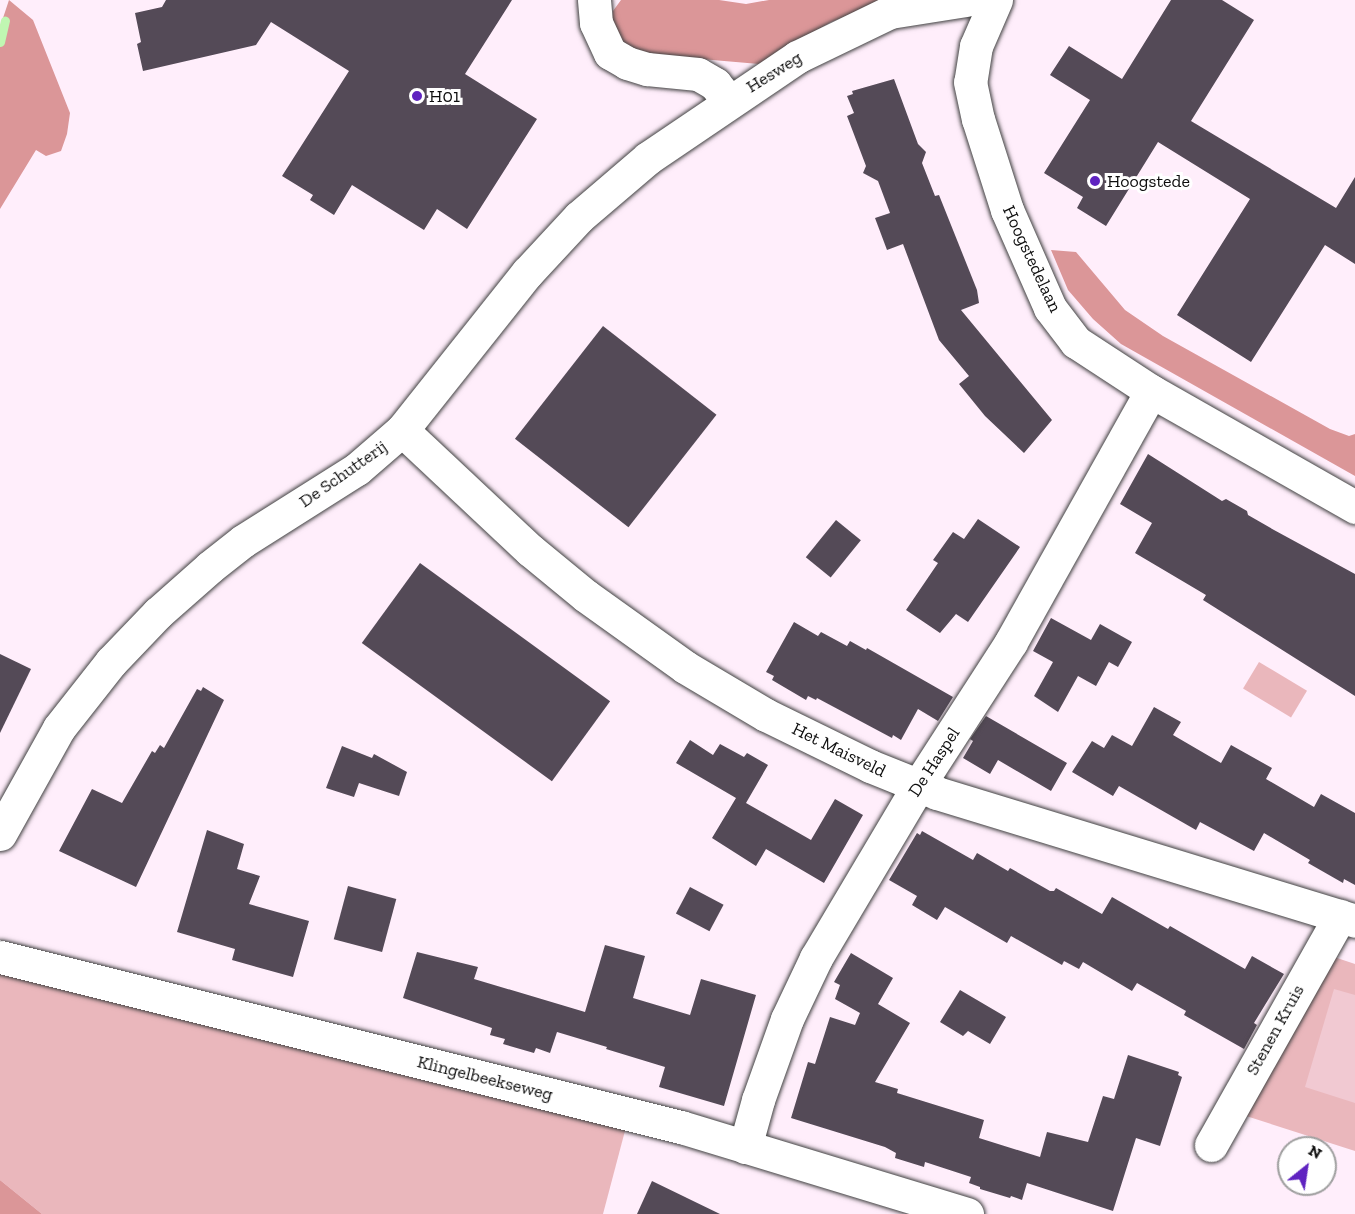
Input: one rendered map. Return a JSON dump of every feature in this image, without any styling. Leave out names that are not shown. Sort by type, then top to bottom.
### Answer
[{"type":"street","name":"Hesweg","points":[[594,0],[596,23],[610,52],[627,63],[647,69],[698,74],[715,84],[729,101],[797,57],[890,12],[966,0]]},
{"type":"street","name":"Hoogstedelaan","points":[[996,0],[976,46],[970,82],[978,119],[1007,210],[1050,308],[1076,342],[1151,391],[1355,507]]},
{"type":"street","name":"De Schutterij","points":[[0,834],[58,728],[125,646],[210,567],[252,536],[357,469],[402,430],[527,273],[579,217],[648,158],[729,101]]},
{"type":"street","name":"De Haspel","points":[[745,1147],[758,1100],[801,989],[848,902],[918,786],[1011,642],[1151,391]]},
{"type":"street","name":"Het Maisveld","points":[[402,430],[530,550],[586,597],[651,644],[766,715],[870,766],[918,786],[1057,831],[1347,918]]},
{"type":"street","name":"Stenen Kruis","points":[[1211,1145],[1347,918]]},
{"type":"street","name":"Klingelbeekseweg","points":[[0,957],[670,1125],[967,1214]]},
{"type":"shaded area","points":[[9,0],[33,20],[70,113],[67,134],[61,151],[46,156],[36,150],[0,209],[0,27]]},
{"type":"shaded area","points":[[621,0],[719,0],[746,4],[769,0],[886,0],[831,22],[759,64],[643,54],[625,45],[615,35],[611,24],[613,11]]},
{"type":"shaded area","points":[[1051,250],[1076,252],[1125,310],[1163,336],[1330,429],[1349,436],[1355,434],[1355,476],[1121,344],[1093,319],[1068,290]]},
{"type":"shaded area","points":[[1259,662],[1307,691],[1291,717],[1243,689]]},
{"type":"shaded area","points":[[1325,954],[1355,964],[1355,1151],[1337,1145],[1337,1136],[1308,1136],[1243,1115]]},
{"type":"shaded area","points":[[0,970],[626,1127],[603,1214],[42,1214],[0,1180]]},
{"type":"shaded area","points":[[1334,989],[1355,995],[1355,1103],[1305,1087]]},
{"type":"shaded area","points":[[0,1180],[42,1214],[0,1214]]},
{"type":"building","name":"H01","points":[[166,0],[512,0],[465,74],[537,119],[467,229],[437,209],[424,230],[352,185],[334,215],[310,200],[313,195],[282,176],[349,71],[271,22],[256,45],[143,71],[137,44],[141,42],[135,13],[162,7]]},
{"type":"building","name":"Hoogstede","points":[[1171,0],[1222,0],[1254,20],[1191,121],[1336,208],[1355,177],[1355,264],[1325,245],[1251,362],[1177,315],[1250,199],[1158,142],[1106,226],[1077,208],[1083,197],[1044,173],[1090,100],[1050,75],[1069,46],[1122,79]]},
{"type":"building","points":[[894,79],[918,144],[926,152],[922,163],[935,196],[939,195],[977,290],[979,303],[961,310],[1052,420],[1024,453],[985,416],[959,384],[969,376],[939,340],[903,244],[887,250],[875,218],[890,213],[878,181],[863,173],[866,166],[847,116],[854,113],[847,96],[853,94],[852,91]]},
{"type":"building","points":[[603,326],[716,415],[628,527],[515,439]]},
{"type":"building","points":[[1148,454],[1222,501],[1226,499],[1247,511],[1248,515],[1355,574],[1355,696],[1203,600],[1206,595],[1135,553],[1152,523],[1120,504]]},
{"type":"building","points":[[978,519],[1020,547],[968,622],[956,614],[940,633],[906,610],[938,563],[933,560],[953,532],[964,539]]},
{"type":"building","points":[[836,520],[861,540],[831,577],[806,557]]},
{"type":"building","points":[[420,563],[610,701],[552,781],[362,643]]},
{"type":"building","points":[[1051,618],[1091,640],[1100,624],[1132,642],[1118,667],[1109,662],[1096,686],[1078,676],[1058,712],[1034,696],[1053,662],[1033,651]]},
{"type":"building","points":[[794,622],[818,636],[821,632],[847,646],[850,641],[866,650],[867,648],[953,697],[938,721],[918,709],[901,740],[893,735],[892,738],[817,698],[816,700],[808,696],[806,700],[772,680],[774,676],[766,672]]},
{"type":"building","points":[[0,654],[31,669],[0,733]]},
{"type":"building","points":[[203,687],[224,700],[136,887],[59,851],[92,789],[122,803],[152,751],[155,753],[160,745],[164,748],[197,689],[201,691]]},
{"type":"building","points":[[1154,707],[1181,722],[1173,735],[1221,763],[1231,745],[1272,768],[1266,779],[1314,807],[1321,794],[1355,813],[1355,885],[1344,879],[1343,883],[1308,863],[1310,860],[1264,833],[1254,851],[1200,822],[1196,830],[1119,786],[1113,796],[1072,772],[1092,741],[1104,748],[1112,735],[1132,746]]},
{"type":"building","points":[[986,716],[1067,763],[1051,791],[998,760],[990,774],[963,758],[973,741],[970,739]]},
{"type":"building","points":[[690,740],[713,755],[720,744],[744,757],[747,753],[768,765],[746,803],[811,840],[835,799],[863,815],[824,883],[766,849],[756,866],[712,838],[736,798],[676,763]]},
{"type":"building","points":[[342,746],[372,758],[374,754],[407,772],[399,796],[359,783],[354,797],[326,788]]},
{"type":"building","points":[[207,830],[244,844],[237,869],[260,876],[249,904],[309,921],[293,977],[232,960],[235,949],[177,932]]},
{"type":"building","points":[[922,831],[973,860],[977,853],[1008,871],[1010,868],[1050,891],[1056,888],[1102,914],[1112,897],[1168,929],[1170,926],[1245,969],[1252,956],[1284,974],[1254,1023],[1257,1025],[1244,1049],[1184,1015],[1186,1011],[1137,983],[1132,991],[1083,962],[1079,969],[1064,961],[1062,965],[1011,936],[1007,943],[945,907],[937,920],[912,905],[917,896],[889,880],[917,833],[920,835]]},
{"type":"building","points":[[348,886],[396,899],[382,952],[334,939]]},
{"type":"building","points":[[690,887],[724,905],[709,931],[676,913]]},
{"type":"building","points":[[605,945],[645,956],[633,998],[690,1015],[701,979],[756,995],[724,1106],[659,1087],[665,1067],[606,1049],[607,1047],[557,1032],[550,1053],[536,1048],[534,1053],[503,1044],[505,1039],[490,1035],[492,1028],[403,998],[417,952],[478,967],[474,979],[585,1012]]},
{"type":"building","points":[[851,953],[893,978],[878,1004],[910,1023],[875,1082],[898,1089],[897,1093],[984,1120],[979,1138],[1040,1157],[1047,1132],[1088,1142],[1103,1096],[1114,1099],[1128,1055],[1179,1072],[1178,1075],[1182,1077],[1160,1146],[1136,1138],[1113,1211],[1027,1183],[1022,1200],[1011,1196],[1010,1198],[980,1189],[969,1183],[971,1177],[925,1162],[924,1167],[895,1158],[896,1153],[885,1147],[791,1118],[808,1062],[815,1064],[830,1017],[855,1025],[860,1013],[835,999],[840,985],[834,982]]},
{"type":"building","points":[[960,990],[1006,1017],[990,1044],[968,1031],[963,1036],[940,1022]]},
{"type":"building","points":[[652,1181],[720,1214],[637,1214]]},
{"type":"waterway","points":[[0,42],[5,21]]},
{"type":"place","name":"H01","points":[[417,96]]},
{"type":"place","name":"Hoogstede","points":[[1095,181]]}]
